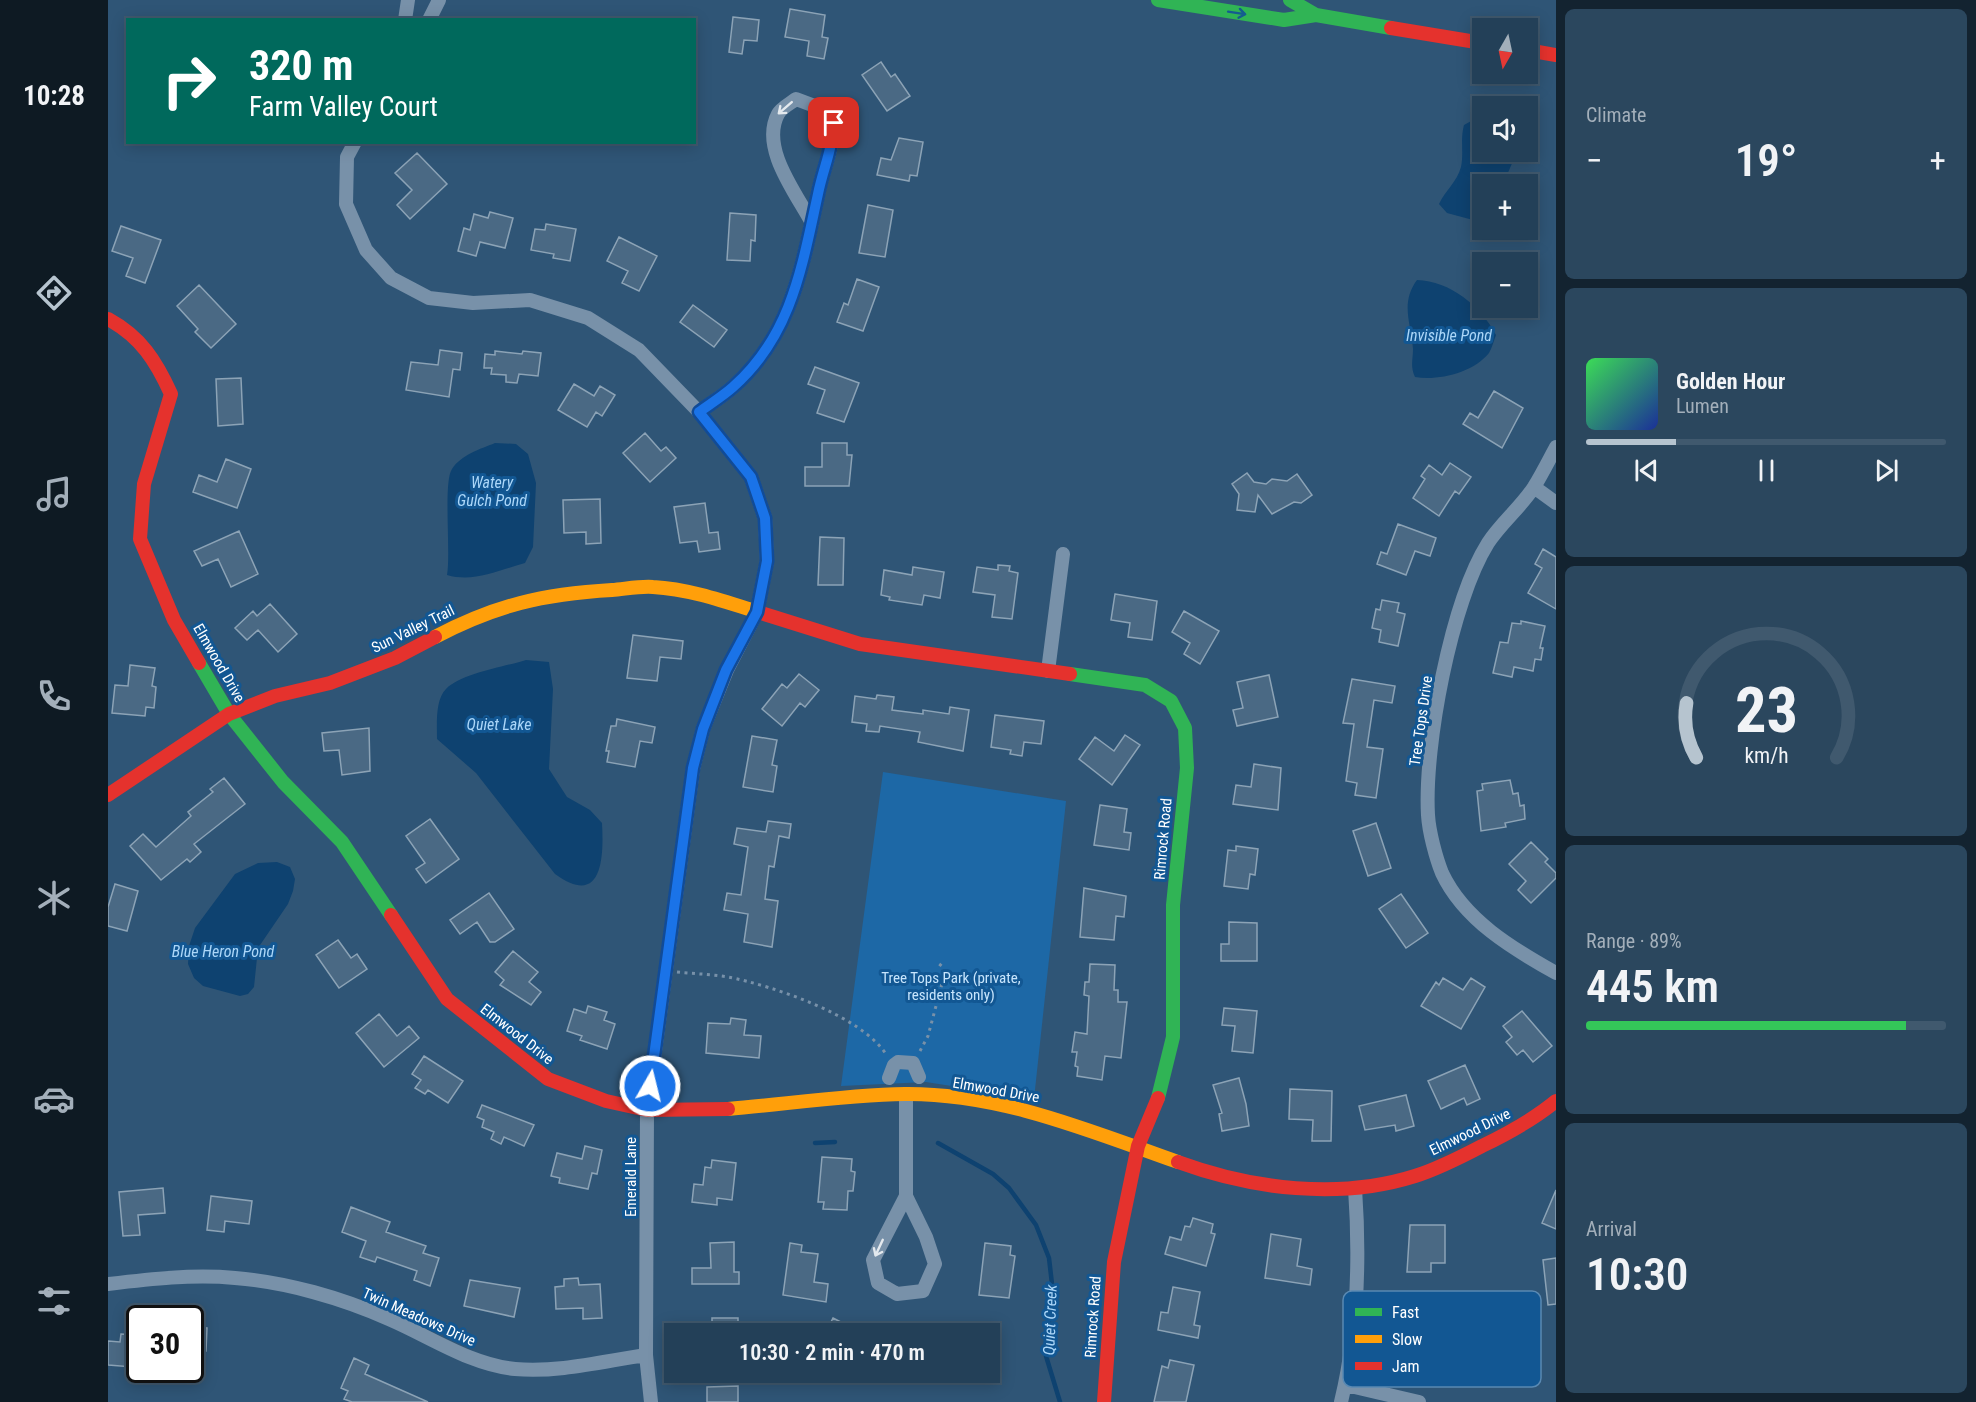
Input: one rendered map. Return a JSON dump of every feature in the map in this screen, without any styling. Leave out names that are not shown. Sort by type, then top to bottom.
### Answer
[{"type":"street","points":[[405,18],[408,0]]},
{"type":"street","points":[[430,18],[439,0]]},
{"type":"street","points":[[1158,0],[1280,19],[1298,20],[1316,15]]},
{"type":"street","points":[[1290,0],[1316,15],[1472,41]]},
{"type":"street","points":[[1538,52],[1556,55]]},
{"type":"street","points":[[699,412],[733,387],[772,343],[796,291],[812,223],[818,191],[833,144],[834,123],[820,108],[796,99],[778,112],[772,135],[778,158],[812,223]]},
{"type":"street","name":"Emerald Lane","points":[[355,144],[347,157],[346,204],[366,250],[392,278],[429,298],[473,303],[530,300],[588,318],[639,350],[699,412],[751,477],[765,518],[767,561],[757,612],[726,670],[703,729],[693,768],[647,1110],[646,1355],[651,1402]]},
{"type":"street","name":"Elmwood Drive","points":[[108,319],[130,329],[154,358],[171,394],[144,484],[140,539],[174,620],[229,714],[283,782],[342,842],[447,999],[548,1079],[606,1101],[647,1110],[699,1111],[906,1094],[992,1103],[1047,1116],[1138,1146],[1205,1172],[1248,1183],[1305,1188],[1355,1188],[1415,1176],[1471,1152],[1530,1122],[1556,1101]]},
{"type":"street","name":"Tree Tops Drive","points":[[1556,447],[1534,487],[1488,543],[1463,592],[1430,759],[1428,817],[1443,873],[1475,919],[1520,953],[1556,973]]},
{"type":"street","points":[[1534,487],[1556,503]]},
{"type":"street","points":[[1048,670],[1063,554]]},
{"type":"street","name":"Sun Valley Trail","points":[[108,795],[229,714],[275,696],[330,683],[395,658],[464,622],[527,599],[653,587],[699,594],[757,612]]},
{"type":"street","name":"Rimrock Road","points":[[757,612],[860,644],[1145,685],[1171,700],[1185,728],[1187,768],[1173,904],[1173,1037],[1162,1090],[1138,1146],[1113,1262],[1104,1402]]},
{"type":"street","points":[[892,1071],[898,1062],[913,1063],[920,1077]]},
{"type":"street","points":[[906,1094],[906,1196],[926,1237],[935,1264],[923,1291],[897,1294],[878,1283],[873,1260],[906,1196]]},
{"type":"street","points":[[1355,1188],[1358,1236],[1357,1291]]},
{"type":"street","name":"Twin Meadows Drive","points":[[108,1284],[184,1277],[236,1278],[295,1288],[339,1300],[389,1319],[436,1344],[476,1360],[513,1369],[544,1371],[646,1355]]},
{"type":"street","points":[[1341,1402],[1345,1387]]},
{"type":"street","points":[[1355,1387],[1419,1402]]},
{"type":"path","points":[[913,1063],[928,1036],[936,1012],[944,976],[944,967],[938,963]]},
{"type":"path","points":[[666,970],[728,977],[816,1005],[865,1030],[881,1045],[892,1071]]},
{"type":"green space","name":"Tree Tops Park (private, residents only)","points":[[883,772],[1066,801],[1034,1099],[926,1082],[841,1086]]},
{"type":"water","points":[[1472,121],[1472,162],[1513,162],[1507,174],[1472,174],[1472,220],[1447,213],[1439,204],[1461,167],[1464,125]]},
{"type":"water","name":"Invisible Pond","points":[[1417,280],[1429,281],[1453,290],[1472,304],[1472,318],[1485,318],[1496,335],[1489,353],[1474,366],[1455,374],[1434,378],[1415,377],[1408,313],[1412,289]]},
{"type":"water","name":"Watery Gulch Pond","points":[[495,443],[516,444],[528,454],[536,483],[533,547],[525,563],[477,577],[447,575],[449,476],[456,464],[466,456]]},
{"type":"water","name":"Quiet Lake","points":[[526,660],[549,662],[553,689],[549,769],[567,797],[590,810],[602,823],[602,851],[597,875],[591,882],[582,885],[571,883],[555,874],[476,773],[437,739],[438,706],[446,689],[453,683],[473,675]]},
{"type":"water","name":"Blue Heron Pond","points":[[277,862],[290,867],[295,879],[293,891],[288,904],[258,948],[254,987],[248,994],[240,996],[203,986],[194,978],[188,964],[189,946],[195,928],[235,874],[258,863]]},
{"type":"building","points":[[790,9],[825,15],[822,37],[828,38],[824,59],[807,56],[809,41],[785,37]]},
{"type":"building","points":[[733,17],[759,20],[757,41],[744,40],[742,54],[729,52]]},
{"type":"building","points":[[881,62],[891,77],[895,74],[910,96],[887,111],[862,75]]},
{"type":"building","points":[[899,138],[923,142],[917,176],[910,175],[909,181],[877,175],[881,158],[891,160]]},
{"type":"building","points":[[417,153],[447,184],[410,219],[397,205],[412,190],[395,173]]},
{"type":"building","points":[[868,205],[893,210],[885,257],[859,253]]},
{"type":"building","points":[[490,212],[513,218],[505,248],[480,242],[476,256],[458,251],[464,228],[470,230],[474,214],[488,218]]},
{"type":"building","points":[[730,213],[756,215],[755,241],[751,240],[750,261],[727,260]]},
{"type":"building","points":[[546,224],[576,229],[570,261],[553,258],[554,254],[531,250],[535,229],[545,230]]},
{"type":"building","points":[[121,226],[161,240],[145,283],[126,276],[133,258],[112,251]]},
{"type":"building","points":[[619,237],[657,256],[639,291],[622,283],[628,271],[607,261]]},
{"type":"building","points":[[857,279],[879,287],[863,331],[837,322],[844,303],[848,305]]},
{"type":"building","points":[[199,285],[236,324],[211,348],[195,332],[198,329],[177,306]]},
{"type":"building","points":[[693,305],[727,330],[714,347],[680,322]]},
{"type":"building","points":[[440,350],[462,353],[460,370],[453,369],[449,397],[406,390],[411,362],[438,365]]},
{"type":"building","points":[[495,351],[522,354],[523,351],[541,353],[538,376],[519,374],[517,383],[506,382],[506,375],[491,374],[492,368],[484,368],[485,354],[495,355]]},
{"type":"building","points":[[815,367],[859,383],[844,422],[817,413],[825,390],[808,384]]},
{"type":"building","points":[[241,378],[243,424],[218,426],[216,379]]},
{"type":"building","points":[[574,384],[594,396],[600,386],[615,395],[602,416],[596,412],[587,427],[558,410]]},
{"type":"building","points":[[1494,391],[1523,408],[1502,448],[1463,424],[1470,413],[1478,418]]},
{"type":"building","points":[[645,433],[661,451],[666,447],[676,458],[650,482],[623,453]]},
{"type":"building","points":[[822,443],[847,443],[847,455],[852,455],[849,486],[805,486],[805,467],[822,467]]},
{"type":"building","points":[[226,459],[251,469],[237,508],[193,492],[199,475],[217,482]]},
{"type":"building","points":[[1450,463],[1471,477],[1459,494],[1455,491],[1439,516],[1413,498],[1425,479],[1421,476],[1429,465],[1442,475]]},
{"type":"building","points":[[1247,473],[1254,482],[1266,484],[1272,479],[1287,481],[1297,474],[1312,495],[1301,503],[1294,502],[1272,514],[1258,495],[1255,512],[1237,510],[1239,494],[1232,484]]},
{"type":"building","points":[[600,499],[601,543],[586,544],[586,532],[564,533],[563,500]]},
{"type":"building","points":[[705,503],[709,533],[718,532],[720,549],[699,552],[697,541],[680,543],[674,507]]},
{"type":"building","points":[[1398,524],[1436,538],[1430,556],[1415,551],[1406,575],[1377,564],[1381,552],[1387,554]]},
{"type":"building","points":[[239,531],[258,574],[231,587],[218,559],[202,566],[194,551]]},
{"type":"building","points":[[820,537],[844,538],[843,585],[818,585]]},
{"type":"building","points":[[1543,549],[1556,557],[1556,609],[1528,593],[1542,568],[1535,564]]},
{"type":"building","points":[[998,565],[1010,566],[1009,571],[1018,573],[1012,619],[992,617],[995,595],[973,592],[977,567],[998,570]]},
{"type":"building","points":[[913,567],[944,572],[940,598],[924,595],[922,605],[889,600],[890,597],[881,595],[884,570],[912,575]]},
{"type":"building","points":[[1115,594],[1157,601],[1152,640],[1128,637],[1130,623],[1111,620]]},
{"type":"building","points":[[1382,600],[1399,603],[1397,612],[1405,614],[1398,646],[1379,642],[1381,630],[1372,628],[1376,609],[1380,610]]},
{"type":"building","points":[[270,604],[297,634],[278,652],[258,630],[247,640],[235,628],[253,611],[257,616]]},
{"type":"building","points":[[1184,611],[1219,631],[1200,664],[1184,654],[1190,643],[1172,632]]},
{"type":"building","points":[[1521,621],[1545,626],[1540,648],[1543,648],[1541,660],[1535,659],[1533,671],[1514,667],[1512,677],[1493,673],[1500,642],[1508,643],[1512,623],[1521,624]]},
{"type":"building","points":[[633,635],[683,641],[681,659],[660,657],[657,681],[627,678]]},
{"type":"building","points":[[130,665],[155,668],[152,686],[156,687],[154,708],[146,707],[145,716],[112,713],[115,685],[128,686]]},
{"type":"building","points":[[799,674],[819,690],[805,707],[800,703],[782,726],[762,709],[782,684],[787,688]]},
{"type":"building","points":[[1269,675],[1278,717],[1237,726],[1233,710],[1243,708],[1237,682]]},
{"type":"building","points":[[1352,679],[1395,686],[1392,703],[1374,700],[1367,747],[1383,749],[1376,798],[1355,795],[1357,783],[1346,781],[1354,724],[1343,723]]},
{"type":"building","points":[[877,695],[894,697],[892,710],[923,714],[923,710],[949,714],[950,707],[969,710],[963,751],[918,742],[920,732],[880,726],[879,732],[866,731],[867,724],[852,722],[855,696],[876,699]]},
{"type":"building","points":[[995,715],[1044,721],[1041,744],[1024,742],[1022,756],[1010,754],[1011,750],[991,747]]},
{"type":"building","points":[[617,719],[655,727],[652,743],[640,741],[635,767],[607,762],[609,751],[606,751],[611,726],[616,726]]},
{"type":"building","points":[[369,728],[370,771],[342,775],[339,750],[324,751],[322,733]]},
{"type":"building","points":[[1125,735],[1140,745],[1112,785],[1079,759],[1095,737],[1114,751]]},
{"type":"building","points":[[752,736],[777,740],[772,765],[777,766],[773,792],[743,787]]},
{"type":"building","points":[[1254,764],[1281,768],[1278,810],[1233,804],[1236,785],[1251,787]]},
{"type":"building","points":[[224,778],[245,804],[194,844],[201,852],[190,862],[187,859],[161,880],[130,846],[143,834],[156,847],[191,816],[188,812],[213,792],[210,789]]},
{"type":"building","points":[[1510,780],[1513,794],[1518,793],[1520,806],[1524,805],[1525,819],[1505,823],[1506,827],[1481,831],[1477,791],[1483,790],[1482,784]]},
{"type":"building","points":[[1100,805],[1127,809],[1124,832],[1131,833],[1129,850],[1094,845]]},
{"type":"building","points":[[430,819],[459,859],[426,883],[416,869],[425,863],[406,836]]},
{"type":"building","points":[[768,821],[791,824],[789,838],[779,836],[774,867],[769,866],[765,899],[778,901],[772,947],[744,942],[748,914],[724,910],[727,893],[741,895],[748,847],[734,844],[737,828],[766,832]]},
{"type":"building","points":[[1376,823],[1391,868],[1368,876],[1353,831]]},
{"type":"building","points":[[1531,842],[1548,859],[1545,862],[1556,873],[1556,878],[1531,903],[1518,890],[1526,881],[1509,864]]},
{"type":"building","points":[[1236,846],[1258,849],[1255,875],[1250,874],[1248,889],[1224,886],[1228,850],[1236,851]]},
{"type":"building","points":[[115,884],[138,891],[127,931],[108,926],[108,907]]},
{"type":"building","points":[[1084,888],[1126,896],[1124,917],[1116,916],[1114,940],[1080,937]]},
{"type":"building","points":[[489,893],[514,929],[495,942],[490,942],[477,922],[460,934],[450,920]]},
{"type":"building","points":[[1401,894],[1428,933],[1406,948],[1379,909]]},
{"type":"building","points":[[1229,922],[1257,923],[1257,961],[1221,961],[1221,944],[1229,944]]},
{"type":"building","points":[[338,940],[351,958],[357,954],[367,969],[339,988],[316,955]]},
{"type":"building","points":[[513,951],[538,972],[529,982],[541,992],[531,1005],[500,985],[504,980],[495,972]]},
{"type":"building","points":[[1090,964],[1115,965],[1114,990],[1118,990],[1118,1002],[1127,1002],[1121,1058],[1105,1056],[1102,1080],[1077,1076],[1078,1067],[1075,1066],[1077,1052],[1072,1052],[1075,1032],[1087,1034],[1089,996],[1084,995],[1085,982],[1089,982]]},
{"type":"building","points":[[1443,978],[1463,990],[1471,978],[1485,987],[1461,1029],[1421,1006],[1436,982],[1439,985]]},
{"type":"building","points":[[588,1006],[607,1012],[604,1020],[615,1024],[607,1049],[580,1040],[582,1036],[567,1031],[574,1009],[586,1013]]},
{"type":"building","points":[[1224,1008],[1257,1011],[1253,1053],[1232,1051],[1235,1026],[1222,1025]]},
{"type":"building","points":[[1522,1011],[1552,1046],[1533,1062],[1523,1050],[1517,1055],[1506,1042],[1512,1037],[1503,1026]]},
{"type":"building","points":[[379,1014],[397,1036],[409,1026],[419,1038],[384,1067],[356,1033]]},
{"type":"building","points":[[731,1018],[746,1020],[744,1035],[761,1036],[759,1058],[706,1053],[708,1023],[730,1024]]},
{"type":"building","points":[[424,1056],[463,1081],[448,1103],[428,1090],[425,1094],[415,1088],[421,1080],[412,1074]]},
{"type":"building","points":[[1465,1065],[1480,1099],[1467,1105],[1464,1098],[1441,1109],[1428,1081]]},
{"type":"building","points":[[1239,1078],[1249,1126],[1222,1131],[1219,1114],[1222,1113],[1213,1085]]},
{"type":"building","points":[[1290,1089],[1332,1091],[1331,1141],[1312,1141],[1313,1120],[1289,1119]]},
{"type":"building","points":[[1406,1095],[1414,1126],[1396,1131],[1395,1125],[1365,1130],[1359,1106]]},
{"type":"building","points":[[482,1105],[534,1125],[524,1146],[504,1137],[501,1144],[491,1139],[494,1132],[482,1127],[484,1120],[477,1117]]},
{"type":"building","points":[[585,1146],[602,1150],[597,1174],[592,1173],[588,1189],[559,1183],[560,1178],[551,1176],[557,1153],[582,1159]]},
{"type":"building","points":[[822,1157],[852,1159],[851,1171],[855,1172],[853,1191],[848,1191],[847,1210],[823,1209],[824,1202],[818,1202]]},
{"type":"building","points":[[712,1160],[736,1163],[732,1200],[717,1198],[717,1205],[692,1202],[694,1184],[703,1185],[705,1167],[711,1168]]},
{"type":"building","points":[[163,1188],[165,1213],[138,1215],[140,1235],[123,1236],[119,1192]]},
{"type":"building","points":[[1556,1190],[1556,1229],[1542,1223]]},
{"type":"building","points":[[211,1196],[252,1201],[249,1224],[225,1221],[224,1232],[207,1230]]},
{"type":"building","points":[[351,1207],[390,1222],[386,1232],[426,1246],[423,1253],[439,1258],[430,1286],[414,1280],[417,1271],[377,1257],[375,1262],[360,1257],[366,1241],[342,1232]]},
{"type":"building","points":[[1193,1218],[1213,1224],[1211,1233],[1215,1234],[1206,1266],[1165,1254],[1170,1237],[1181,1240],[1185,1226],[1190,1227]]},
{"type":"building","points":[[1410,1225],[1445,1225],[1445,1263],[1431,1263],[1431,1272],[1407,1272]]},
{"type":"building","points":[[1271,1234],[1301,1239],[1297,1266],[1312,1269],[1310,1285],[1265,1278]]},
{"type":"building","points":[[734,1242],[734,1272],[739,1272],[739,1284],[692,1284],[692,1268],[711,1268],[710,1243]]},
{"type":"building","points":[[790,1243],[802,1245],[801,1252],[818,1254],[814,1282],[828,1284],[826,1302],[783,1295]]},
{"type":"building","points":[[985,1243],[1011,1246],[1010,1255],[1015,1256],[1009,1298],[979,1295]]},
{"type":"building","points":[[1556,1258],[1556,1304],[1548,1305],[1543,1260]]},
{"type":"building","points":[[578,1278],[579,1285],[600,1284],[602,1318],[583,1319],[583,1308],[556,1309],[555,1287],[564,1286],[564,1279]]},
{"type":"building","points":[[470,1280],[520,1288],[514,1317],[464,1306]]},
{"type":"building","points":[[1173,1287],[1200,1292],[1194,1325],[1200,1326],[1198,1338],[1158,1330],[1161,1312],[1168,1313]]},
{"type":"building","points":[[712,1318],[738,1318],[738,1323],[712,1323]]},
{"type":"building","points":[[833,1318],[843,1323],[830,1323]]},
{"type":"building","points":[[204,1328],[207,1328],[206,1351],[204,1351]]},
{"type":"building","points":[[121,1334],[126,1334],[126,1366],[108,1365],[108,1341],[120,1342]]},
{"type":"building","points":[[354,1358],[369,1365],[365,1374],[428,1402],[352,1402],[344,1399],[348,1391],[341,1388]]},
{"type":"building","points":[[1170,1360],[1194,1365],[1186,1402],[1154,1402],[1162,1366],[1168,1368]]},
{"type":"building","points":[[738,1386],[738,1402],[707,1402],[707,1387]]},
{"type":"waterway","name":"Quiet Creek","points":[[815,1143],[835,1142]]},
{"type":"waterway","name":"Quiet Creek","points":[[938,1143],[993,1174],[1009,1188],[1036,1225],[1049,1258],[1052,1284],[1046,1356],[1060,1402]]},
{"type":"traffic: fast","points":[[1158,0],[1284,20],[1316,15],[1391,28]]},
{"type":"traffic: fast","points":[[1290,0],[1316,15]]},
{"type":"traffic: fast","points":[[199,663],[229,714],[283,782],[342,842],[391,915]]},
{"type":"traffic: fast","points":[[1070,674],[1145,685],[1171,701],[1185,728],[1187,768],[1173,905],[1173,1037],[1158,1098]]},
{"type":"traffic: slow","points":[[435,637],[479,617],[520,603],[564,595],[638,587],[667,588],[694,593],[761,613]]},
{"type":"traffic: slow","points":[[728,1109],[861,1096],[940,1095],[1010,1107],[1044,1116],[1178,1162]]},
{"type":"traffic: jam","points":[[1391,28],[1472,41]]},
{"type":"traffic: jam","points":[[1538,52],[1556,55]]},
{"type":"traffic: jam","points":[[108,319],[130,334],[146,351],[171,394],[144,484],[140,539],[174,620],[199,663]]},
{"type":"traffic: jam","points":[[761,613],[860,644],[1070,674]]},
{"type":"traffic: jam","points":[[108,795],[229,714],[275,696],[330,683],[395,658],[435,637]]},
{"type":"traffic: jam","points":[[391,915],[447,999],[548,1079],[606,1101],[647,1110],[728,1109]]},
{"type":"traffic: jam","points":[[1104,1402],[1114,1262],[1138,1146],[1158,1098]]},
{"type":"traffic: jam","points":[[1178,1162],[1265,1185],[1326,1189],[1356,1188],[1415,1176],[1441,1166],[1520,1126],[1556,1101]]},
{"type":"route","points":[[650,1086],[693,768],[703,729],[726,670],[757,612],[767,561],[765,518],[751,477],[699,412],[733,387],[772,343],[796,291],[818,191],[833,144],[834,123]]}]
